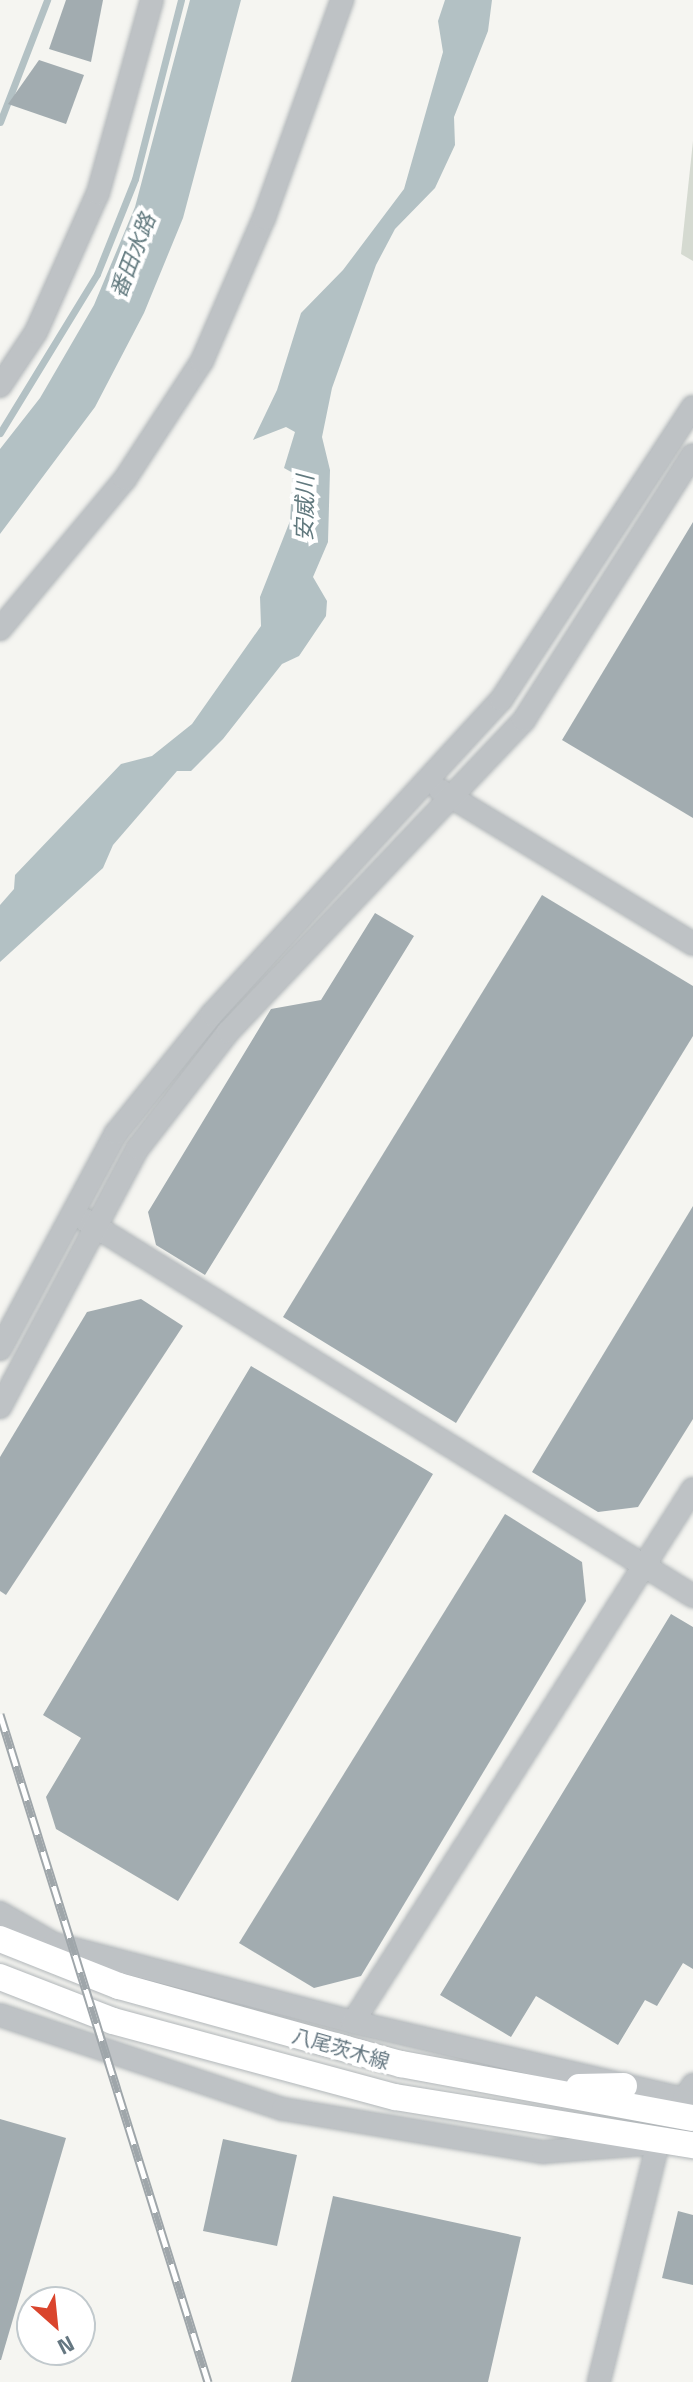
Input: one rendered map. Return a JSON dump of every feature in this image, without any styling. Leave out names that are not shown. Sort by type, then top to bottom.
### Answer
[{"type":"main road","name":"八尾茨木線","points":[[0,1939],[119,1986],[401,2064],[523,2089],[691,2101]]},
{"type":"main road","name":"八尾茨木線","points":[[0,1977],[113,2021],[395,2097],[658,2143],[693,2145]]},
{"type":"main road","points":[[523,2089],[624,2086]]},
{"type":"street","points":[[0,386],[36,332],[98,193],[152,0]]},
{"type":"street","points":[[0,629],[125,479],[202,361],[264,218],[342,0]]},
{"type":"street","points":[[0,1349],[116,1133],[212,1014],[429,782],[501,700],[562,616],[693,407]]},
{"type":"street","points":[[0,1407],[138,1148],[228,1032],[524,720],[693,455]]},
{"type":"street","points":[[429,782],[693,944]]},
{"type":"street","points":[[74,1213],[693,1596]]},
{"type":"street","points":[[353,2022],[693,1489]]},
{"type":"street","points":[[0,1913],[54,1944],[353,2022],[691,2101]]},
{"type":"street","points":[[0,2015],[283,2109],[543,2152],[658,2143],[599,2382]]},
{"type":"shaded area","points":[[693,141],[693,261],[681,254]]},
{"type":"water","name":"番田水路","points":[[190,0],[241,0],[183,218],[144,313],[95,407],[0,534],[0,449],[40,398],[94,305],[135,207]]},
{"type":"water","name":"安威川","points":[[445,0],[492,0],[488,31],[454,117],[455,145],[435,188],[395,229],[376,265],[332,388],[322,437],[330,470],[328,542],[313,577],[327,601],[326,616],[299,656],[282,664],[223,739],[191,771],[177,771],[113,845],[103,868],[0,962],[0,905],[14,889],[15,875],[121,764],[152,756],[192,724],[261,626],[260,597],[290,521],[293,473],[284,468],[295,432],[286,427],[253,440],[277,390],[301,313],[343,270],[404,189],[443,52],[438,21]]},
{"type":"building","points":[[66,0],[103,0],[91,62],[49,49]]},
{"type":"building","points":[[39,60],[84,75],[66,124],[8,104]]},
{"type":"building","points":[[693,522],[693,818],[562,740]]},
{"type":"building","points":[[542,895],[693,986],[693,1036],[456,1423],[283,1317]]},
{"type":"building","points":[[375,913],[414,936],[205,1275],[156,1245],[148,1212],[271,1009],[321,1000]]},
{"type":"building","points":[[693,1206],[693,1419],[638,1507],[598,1512],[532,1472]]},
{"type":"building","points":[[141,1299],[183,1326],[6,1595],[0,1591],[0,1457],[87,1312]]},
{"type":"building","points":[[251,1366],[433,1474],[178,1901],[56,1829],[46,1797],[81,1738],[43,1715]]},
{"type":"building","points":[[505,1514],[582,1562],[586,1601],[361,1976],[314,1988],[239,1943]]},
{"type":"building","points":[[671,1614],[693,1627],[693,1969],[683,1963],[657,2006],[645,2000],[618,2045],[536,1996],[511,2037],[440,1995]]},
{"type":"building","points":[[0,2119],[66,2138],[23,2286],[16,2286],[16,2309],[0,2360]]},
{"type":"building","points":[[223,2139],[297,2155],[277,2246],[203,2231]]},
{"type":"building","points":[[333,2196],[521,2237],[488,2382],[291,2382]]},
{"type":"building","points":[[678,2211],[693,2215],[693,2285],[662,2278]]},
{"type":"waterway","points":[[0,122],[47,0]]},
{"type":"waterway","points":[[0,433],[97,274],[135,179],[181,0]]},
{"type":"railway","points":[[0,1714],[208,2382]]}]
